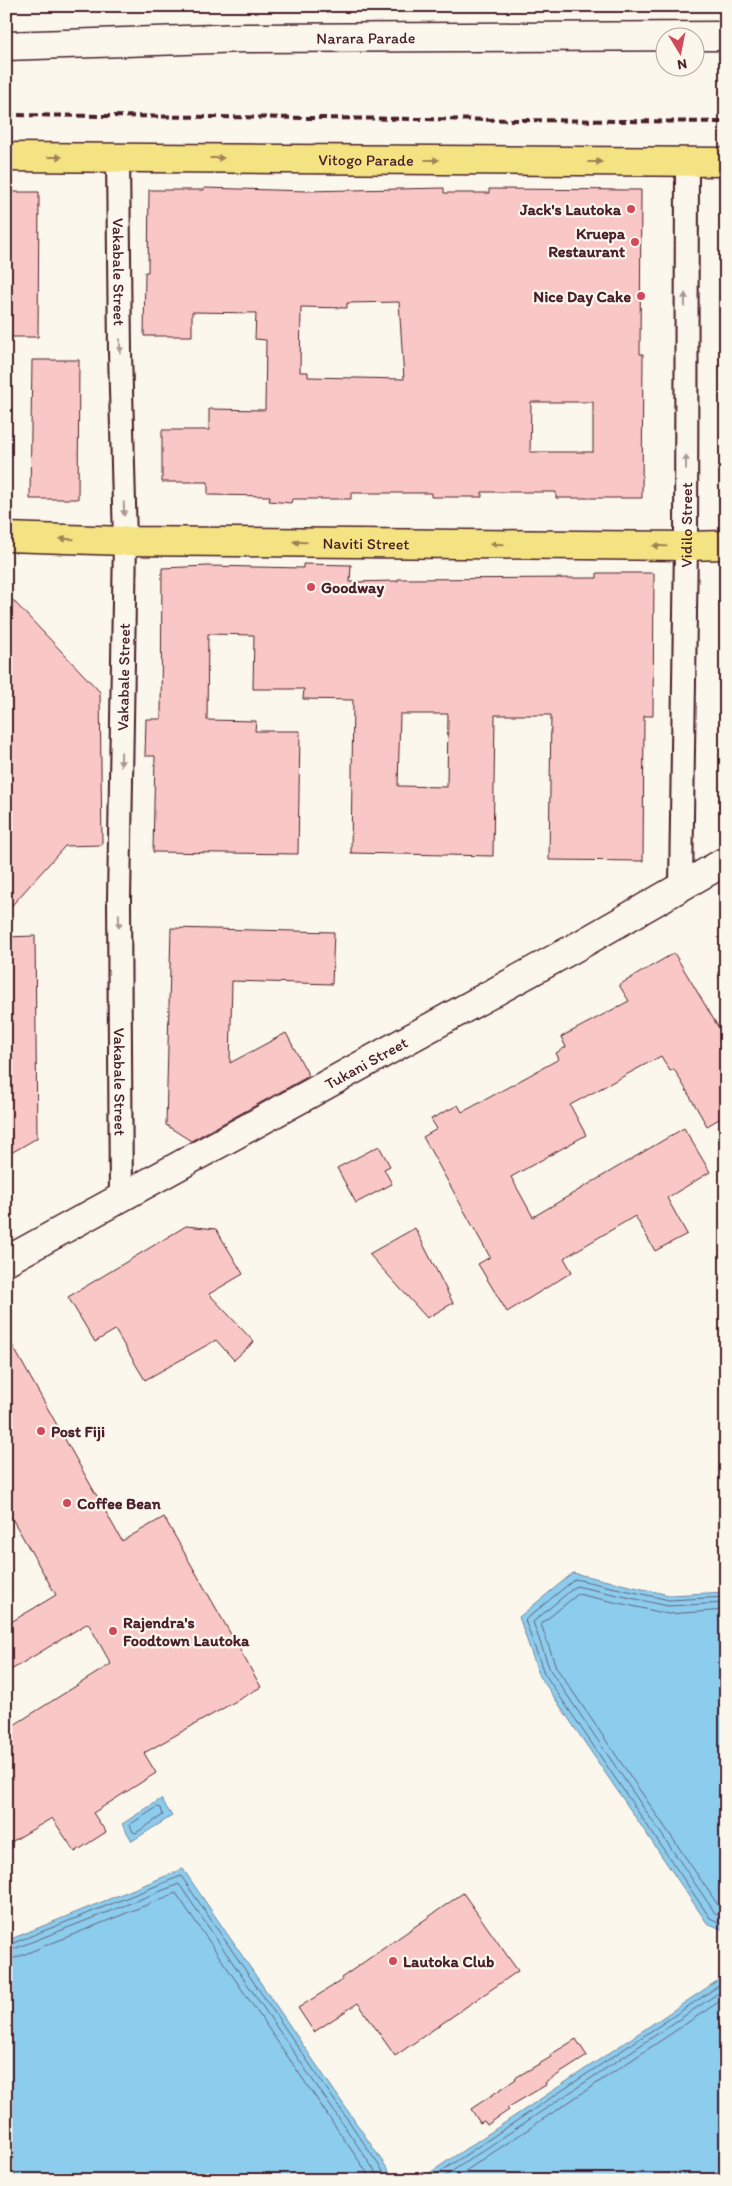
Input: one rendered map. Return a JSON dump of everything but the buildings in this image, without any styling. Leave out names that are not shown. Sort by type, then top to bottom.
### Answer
[{"type":"main road","name":"Vitogo Parade","points":[[6,157],[726,162]]},
{"type":"main road","name":"Naviti Street","points":[[6,537],[125,541],[726,545]]},
{"type":"street","name":"Narara Parade","points":[[6,46],[244,38],[726,36]]},
{"type":"street","name":"Vakabale Street","points":[[118,158],[120,352],[125,541],[119,900],[121,1197]]},
{"type":"street","name":"Vidilo Street","points":[[681,886],[686,546],[685,334],[687,162]]},
{"type":"street","name":"Tukani Street","points":[[6,1261],[578,946],[726,862]]},
{"type":"water","points":[[573,1573],[669,1595],[726,1592],[726,1931],[707,1923],[539,1675],[519,1617]]},
{"type":"water","points":[[161,1799],[172,1816],[132,1841],[122,1824]]},
{"type":"water","points":[[183,1869],[395,2180],[6,2180],[6,1941]]},
{"type":"water","points":[[726,1975],[726,2180],[419,2180]]},
{"type":"railway","points":[[6,115],[726,122]]},
{"type":"place","name":"Jack's Lautoka","points":[[631,209]]},
{"type":"place","name":"Kruepa Restaurant","points":[[635,242]]},
{"type":"place","name":"Nice Day Cake","points":[[641,296]]},
{"type":"place","name":"Goodway","points":[[311,587]]},
{"type":"place","name":"Post Fiji","points":[[41,1431]]},
{"type":"place","name":"Coffee Bean","points":[[67,1503]]},
{"type":"place","name":"Rajendra's Foodtown Lautoka","points":[[113,1631]]},
{"type":"place","name":"Lautoka Club","points":[[393,1961]]}]
